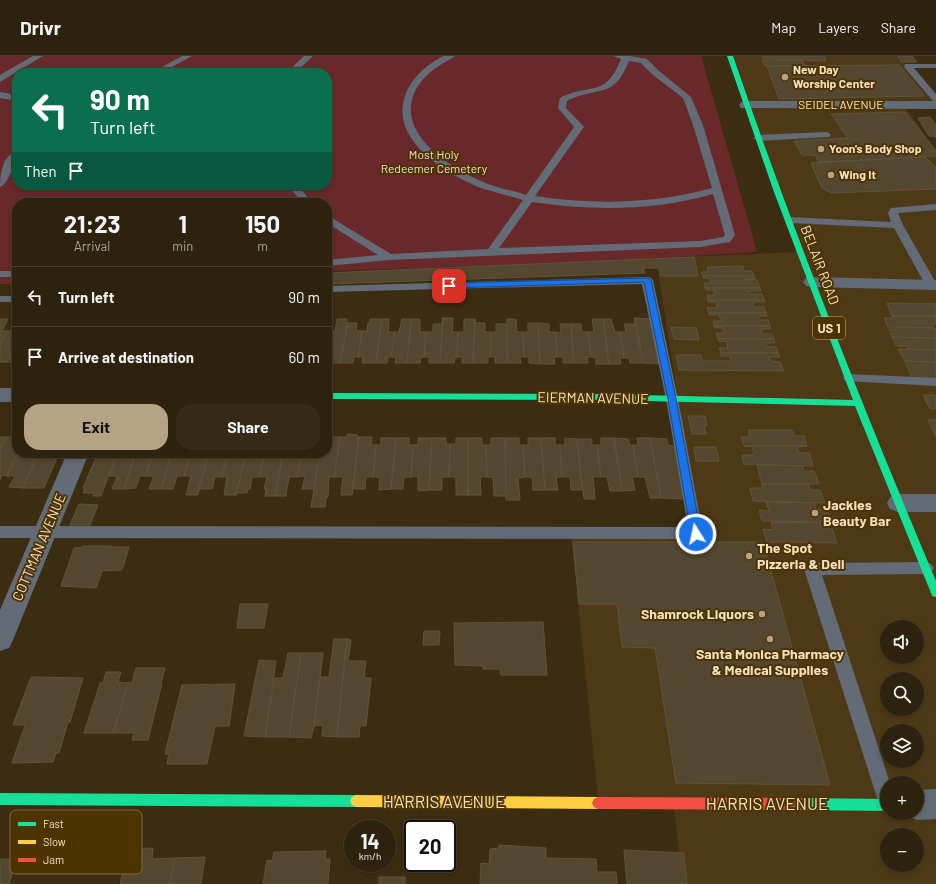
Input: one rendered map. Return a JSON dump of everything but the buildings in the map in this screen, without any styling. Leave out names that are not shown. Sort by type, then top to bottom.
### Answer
[{"type":"street","name":"BELAIR ROAD","points":[[730,56],[746,105],[812,282],[898,503],[936,592]]},
{"type":"street","name":"SEIDEL AVENUE","points":[[746,105],[936,105]]},
{"type":"street","points":[[812,282],[934,284]]},
{"type":"street","points":[[0,395],[12,395]]},
{"type":"street","name":"EIERMAN AVENUE","points":[[332,396],[859,402]]},
{"type":"street","name":"COTTMAN AVENUE","points":[[0,640],[76,458]]},
{"type":"street","points":[[898,503],[936,503]]},
{"type":"street","name":"HARRIS AVENUE","points":[[0,799],[880,805]]},
{"type":"street","points":[[924,804],[936,804]]},
{"type":"lane","points":[[19,68],[39,56]]},
{"type":"lane","points":[[165,68],[188,56]]},
{"type":"lane","points":[[296,68],[309,56]]},
{"type":"lane","points":[[450,56],[423,74],[412,88],[408,95],[406,114],[412,132],[432,155],[453,170],[491,187],[530,198],[569,204],[620,206],[681,201],[716,190]]},
{"type":"lane","points":[[332,263],[389,257],[700,244],[726,240],[730,235],[698,125],[687,98],[656,73],[645,58],[621,57],[615,80],[606,87],[570,95],[563,100],[562,108],[580,127],[491,252]]},
{"type":"lane","points":[[936,66],[908,66],[936,99]]},
{"type":"lane","points":[[0,79],[12,72]]},
{"type":"lane","points":[[0,94],[12,97]]},
{"type":"lane","points":[[758,138],[826,135]]},
{"type":"lane","points":[[0,184],[12,159]]},
{"type":"lane","points":[[296,190],[304,198]]},
{"type":"lane","points":[[934,284],[898,224],[894,213],[895,210],[936,207]]},
{"type":"lane","points":[[789,220],[898,224]]},
{"type":"lane","points":[[332,221],[389,257]]},
{"type":"lane","points":[[0,274],[12,274]]},
{"type":"lane","points":[[0,532],[696,534],[672,399],[647,280],[332,289]]},
{"type":"lane","points":[[0,299],[12,298]]},
{"type":"lane","points":[[849,378],[936,382]]},
{"type":"lane","points":[[880,779],[812,569],[926,568]]},
{"type":"shaded area","points":[[730,56],[898,56],[936,99],[936,105],[904,106],[936,150],[936,884],[683,884],[674,809],[599,808],[571,532],[698,529],[656,258],[800,252]]},
{"type":"green space","name":"Most Holy Redeemer Cemetery","points":[[0,56],[701,56],[757,252],[562,264],[332,271],[332,198],[12,198],[12,284],[0,284]]},
{"type":"traffic: fast","points":[[730,56],[802,259],[881,460],[936,593]]},
{"type":"traffic: fast","points":[[332,396],[600,397],[859,403]]},
{"type":"traffic: fast","points":[[0,799],[356,801]]},
{"type":"traffic: fast","points":[[801,804],[880,805]]},
{"type":"traffic: slow","points":[[356,801],[598,803]]},
{"type":"traffic: jam","points":[[598,803],[801,804]]},
{"type":"place","name":"New Day Worship Center","points":[[785,77]]},
{"type":"place","name":"Yoon's Body Shop","points":[[821,149]]},
{"type":"place","name":"Wing It","points":[[831,175]]},
{"type":"place","name":"Jackies Beauty Bar","points":[[815,513]]},
{"type":"place","name":"The Spot Pizzeria & Deli","points":[[749,556]]},
{"type":"place","name":"Shamrock Liquors","points":[[762,614]]},
{"type":"place","name":"Santa Monica Pharmacy & Medical Supplies","points":[[770,639]]},
{"type":"route","points":[[449,286],[647,280],[672,399],[696,534]]}]
